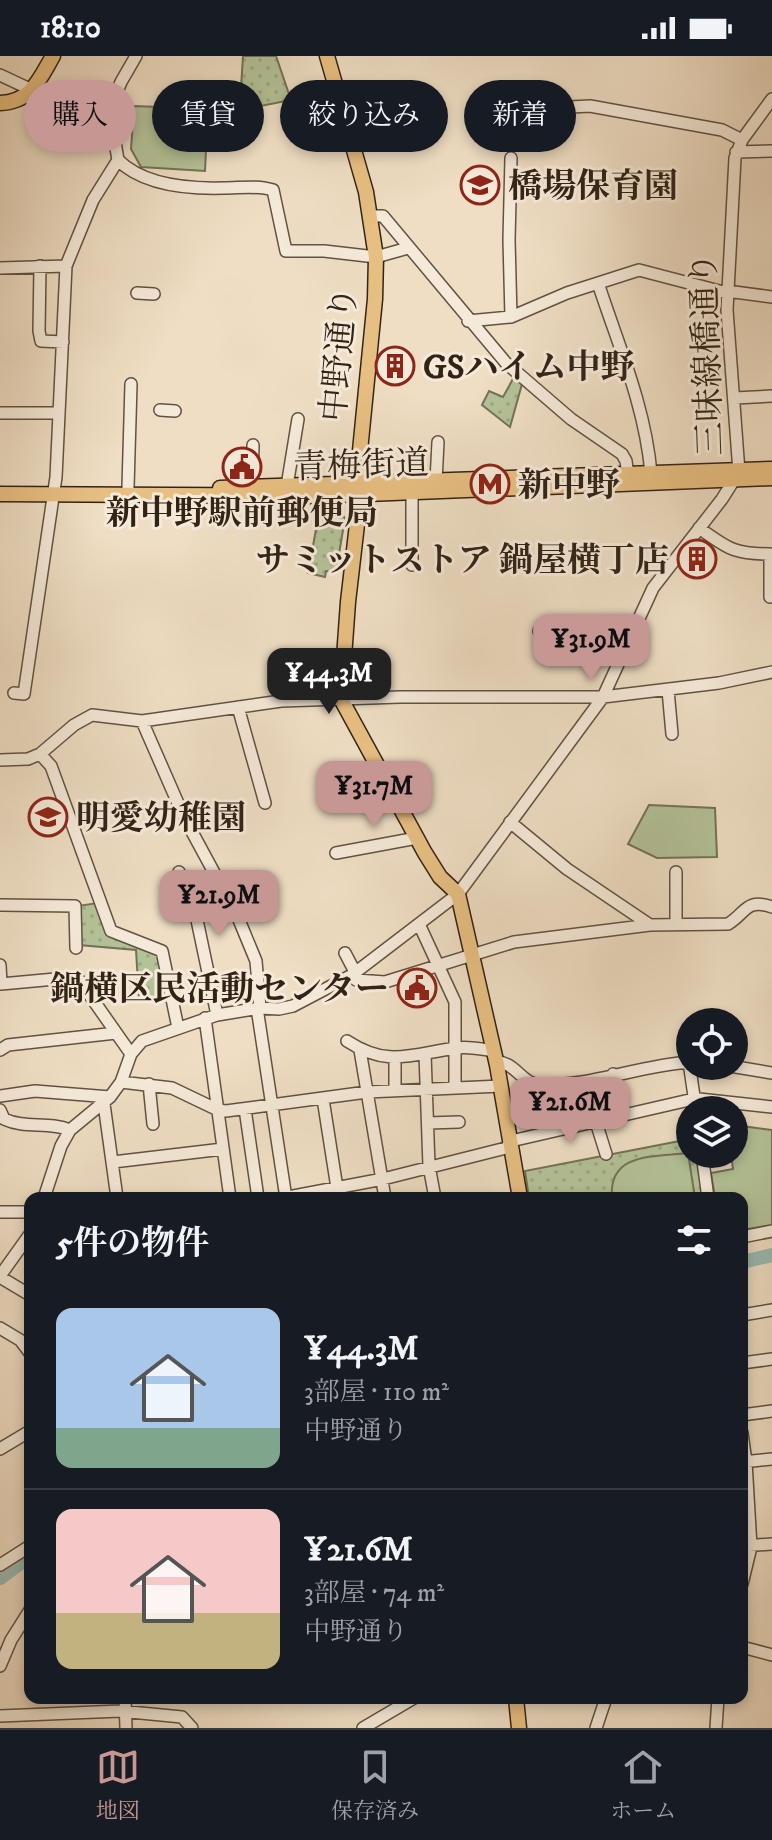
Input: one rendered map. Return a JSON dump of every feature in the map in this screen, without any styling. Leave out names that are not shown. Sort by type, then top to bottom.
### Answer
[{"type":"main road","points":[[38,80],[53,56]]},
{"type":"main road","name":"中野通り","points":[[327,56],[371,216],[376,257],[341,699]]},
{"type":"main road","points":[[0,103],[14,103],[24,96]]},
{"type":"main road","name":"青梅街道","points":[[0,494],[128,487],[287,486],[412,492],[738,475],[772,469]]},
{"type":"main road","name":"青梅街道","points":[[0,485],[219,497],[436,481],[651,473],[772,478]]},
{"type":"main road","points":[[341,699],[440,877],[458,894],[501,1086],[519,1192]]},
{"type":"main road","points":[[517,1704],[519,1728]]},
{"type":"street","points":[[122,80],[136,56]]},
{"type":"street","points":[[0,75],[24,85]]},
{"type":"street","points":[[739,146],[772,99]]},
{"type":"street","points":[[576,107],[590,106],[722,130],[739,146],[772,151]]},
{"type":"street","name":"三味線橋通り","points":[[738,475],[727,292],[739,146]]},
{"type":"street","points":[[14,693],[24,694],[53,490],[66,266],[93,200],[118,160],[117,152]]},
{"type":"street","points":[[511,158],[511,317]]},
{"type":"street","points":[[118,160],[141,176],[157,181],[214,188],[273,190],[286,251],[324,251],[376,257],[408,248]]},
{"type":"street","points":[[371,216],[383,216],[468,321],[517,374],[571,419],[622,454],[628,475]]},
{"type":"street","points":[[40,266],[41,341],[63,342]]},
{"type":"street","points":[[0,268],[66,266]]},
{"type":"street","points":[[468,321],[511,317],[567,293],[639,270],[727,292],[772,297]]},
{"type":"street","points":[[598,283],[636,390],[645,425],[651,473]]},
{"type":"street","points":[[137,293],[154,294]]},
{"type":"street","points":[[128,487],[131,384]]},
{"type":"street","points":[[735,398],[772,396]]},
{"type":"street","points":[[160,410],[175,411]]},
{"type":"street","points":[[0,413],[59,413]]},
{"type":"street","points":[[287,486],[298,419]]},
{"type":"street","points":[[436,481],[438,442]]},
{"type":"street","points":[[252,487],[253,445]]},
{"type":"street","points":[[46,1192],[61,1146],[70,1130],[107,1100],[121,1082],[131,1054],[142,1041],[211,1016],[293,1006],[354,973],[458,894],[603,697],[653,588],[738,475]]},
{"type":"street","points":[[412,492],[412,565]]},
{"type":"street","points":[[699,528],[722,546],[744,554],[770,554],[770,597]]},
{"type":"street","points":[[0,760],[28,759],[40,754],[74,725],[92,715],[142,721],[281,701],[603,697],[719,683],[772,672]]},
{"type":"street","points":[[668,690],[672,734]]},
{"type":"street","points":[[238,707],[265,803]]},
{"type":"street","points":[[142,721],[184,817],[237,915],[253,954],[284,1192]]},
{"type":"street","points":[[40,754],[51,766],[111,931],[162,951],[178,1028]]},
{"type":"street","points":[[510,822],[567,869],[650,925]]},
{"type":"street","points":[[336,853],[417,838]]},
{"type":"street","points":[[179,872],[197,920],[211,1016],[218,1110],[229,1192]]},
{"type":"street","points":[[676,872],[678,924]]},
{"type":"street","points":[[345,953],[356,980],[385,982],[514,942],[650,925],[728,924],[743,909],[757,903],[772,907]]},
{"type":"street","points":[[0,905],[75,906],[76,948]]},
{"type":"street","points":[[419,924],[455,1002],[455,1087]]},
{"type":"street","points":[[0,965],[1,984],[77,977],[131,1054]]},
{"type":"street","points":[[0,1050],[8,1045],[116,1033]]},
{"type":"street","points":[[347,1041],[378,1057],[395,1058],[455,1048],[495,1057],[507,1062],[533,1084],[541,1085],[676,1064]]},
{"type":"street","points":[[360,1050],[384,1192]]},
{"type":"street","points":[[425,1054],[429,1166],[434,1192]]},
{"type":"street","points":[[395,1058],[395,1090]]},
{"type":"street","points":[[748,1069],[772,1073]]},
{"type":"street","points":[[613,1074],[622,1116]]},
{"type":"street","points":[[121,1082],[172,1088],[218,1110],[367,1092],[501,1086]]},
{"type":"street","points":[[149,1084],[153,1124]]},
{"type":"street","points":[[541,1085],[548,1132]]},
{"type":"street","points":[[0,1096],[35,1091],[107,1100]]},
{"type":"street","points":[[323,1099],[337,1188]]},
{"type":"street","points":[[107,1100],[116,1192]]},
{"type":"street","points":[[748,1106],[772,1107]]},
{"type":"street","points":[[316,1192],[383,1179],[506,1148],[511,1141],[548,1132],[676,1108]]},
{"type":"street","points":[[245,1109],[257,1192]]},
{"type":"street","points":[[1,1118],[22,1125],[61,1126],[70,1130]]},
{"type":"street","points":[[428,1123],[459,1122]]},
{"type":"street","points":[[596,1122],[606,1154]]},
{"type":"street","points":[[113,1162],[223,1149]]},
{"type":"street","points":[[704,1168],[707,1192]]},
{"type":"street","points":[[0,1212],[24,1212]]},
{"type":"street","points":[[748,1236],[772,1231]]},
{"type":"street","points":[[24,1242],[0,1276],[24,1291]]},
{"type":"street","points":[[748,1314],[772,1310]]},
{"type":"street","points":[[0,1328],[24,1346]]},
{"type":"street","points":[[748,1362],[772,1359]]},
{"type":"street","points":[[748,1414],[772,1411]]},
{"type":"street","points":[[0,1449],[24,1435]]},
{"type":"street","points":[[748,1462],[772,1459]]},
{"type":"street","points":[[748,1546],[772,1544]]},
{"type":"street","points":[[0,1564],[24,1550]]},
{"type":"street","points":[[0,1666],[24,1619]]},
{"type":"street","points":[[748,1649],[772,1655]]},
{"type":"street","points":[[125,1704],[126,1728]]},
{"type":"street","points":[[367,1727],[404,1704]]},
{"type":"street","points":[[596,1728],[604,1704]]},
{"type":"street","points":[[716,1728],[718,1704]]},
{"type":"street","points":[[0,1716],[125,1712],[182,1717],[192,1728]]},
{"type":"green space","points":[[243,56],[276,56],[284,80],[280,80],[280,102],[264,105],[264,80],[242,80]]},
{"type":"green space","points":[[136,106],[152,107],[152,152],[206,152],[205,171],[141,167],[133,152],[136,152]]},
{"type":"green space","points":[[514,377],[522,384],[510,427],[482,405],[489,391],[503,397]]},
{"type":"green space","points":[[334,506],[345,518],[336,572],[326,571],[325,577],[308,573],[319,513],[324,513],[325,507]]},
{"type":"green space","points":[[649,805],[715,808],[717,857],[657,858],[628,844]]},
{"type":"green space","points":[[98,903],[107,931],[158,953],[168,998],[139,1000],[136,950],[79,945],[77,906]]},
{"type":"green space","points":[[748,1127],[772,1130],[772,1225],[748,1229],[748,1192],[714,1192],[711,1173],[748,1168]]},
{"type":"green space","points":[[676,1142],[676,1168],[700,1168],[703,1192],[528,1192],[525,1171]]},
{"type":"green space","points":[[676,1154],[676,1168],[690,1168],[694,1192],[612,1192],[618,1172],[636,1160]]},
{"type":"waterway","points":[[748,1261],[772,1255]]},
{"type":"waterway","points":[[0,1578],[24,1560]]},
{"type":"place","name":"橋場保育園","points":[[480,185]]},
{"type":"place","name":"GSハイム中野","points":[[395,366]]},
{"type":"place","name":"新中野駅前郵便局","points":[[242,467]]},
{"type":"place","name":"新中野","points":[[490,484]]},
{"type":"place","name":"サミットストア 鍋屋横丁店","points":[[697,559]]},
{"type":"place","name":"明愛幼稚園","points":[[48,817]]},
{"type":"place","name":"鍋横区民活動センター","points":[[417,988]]}]
